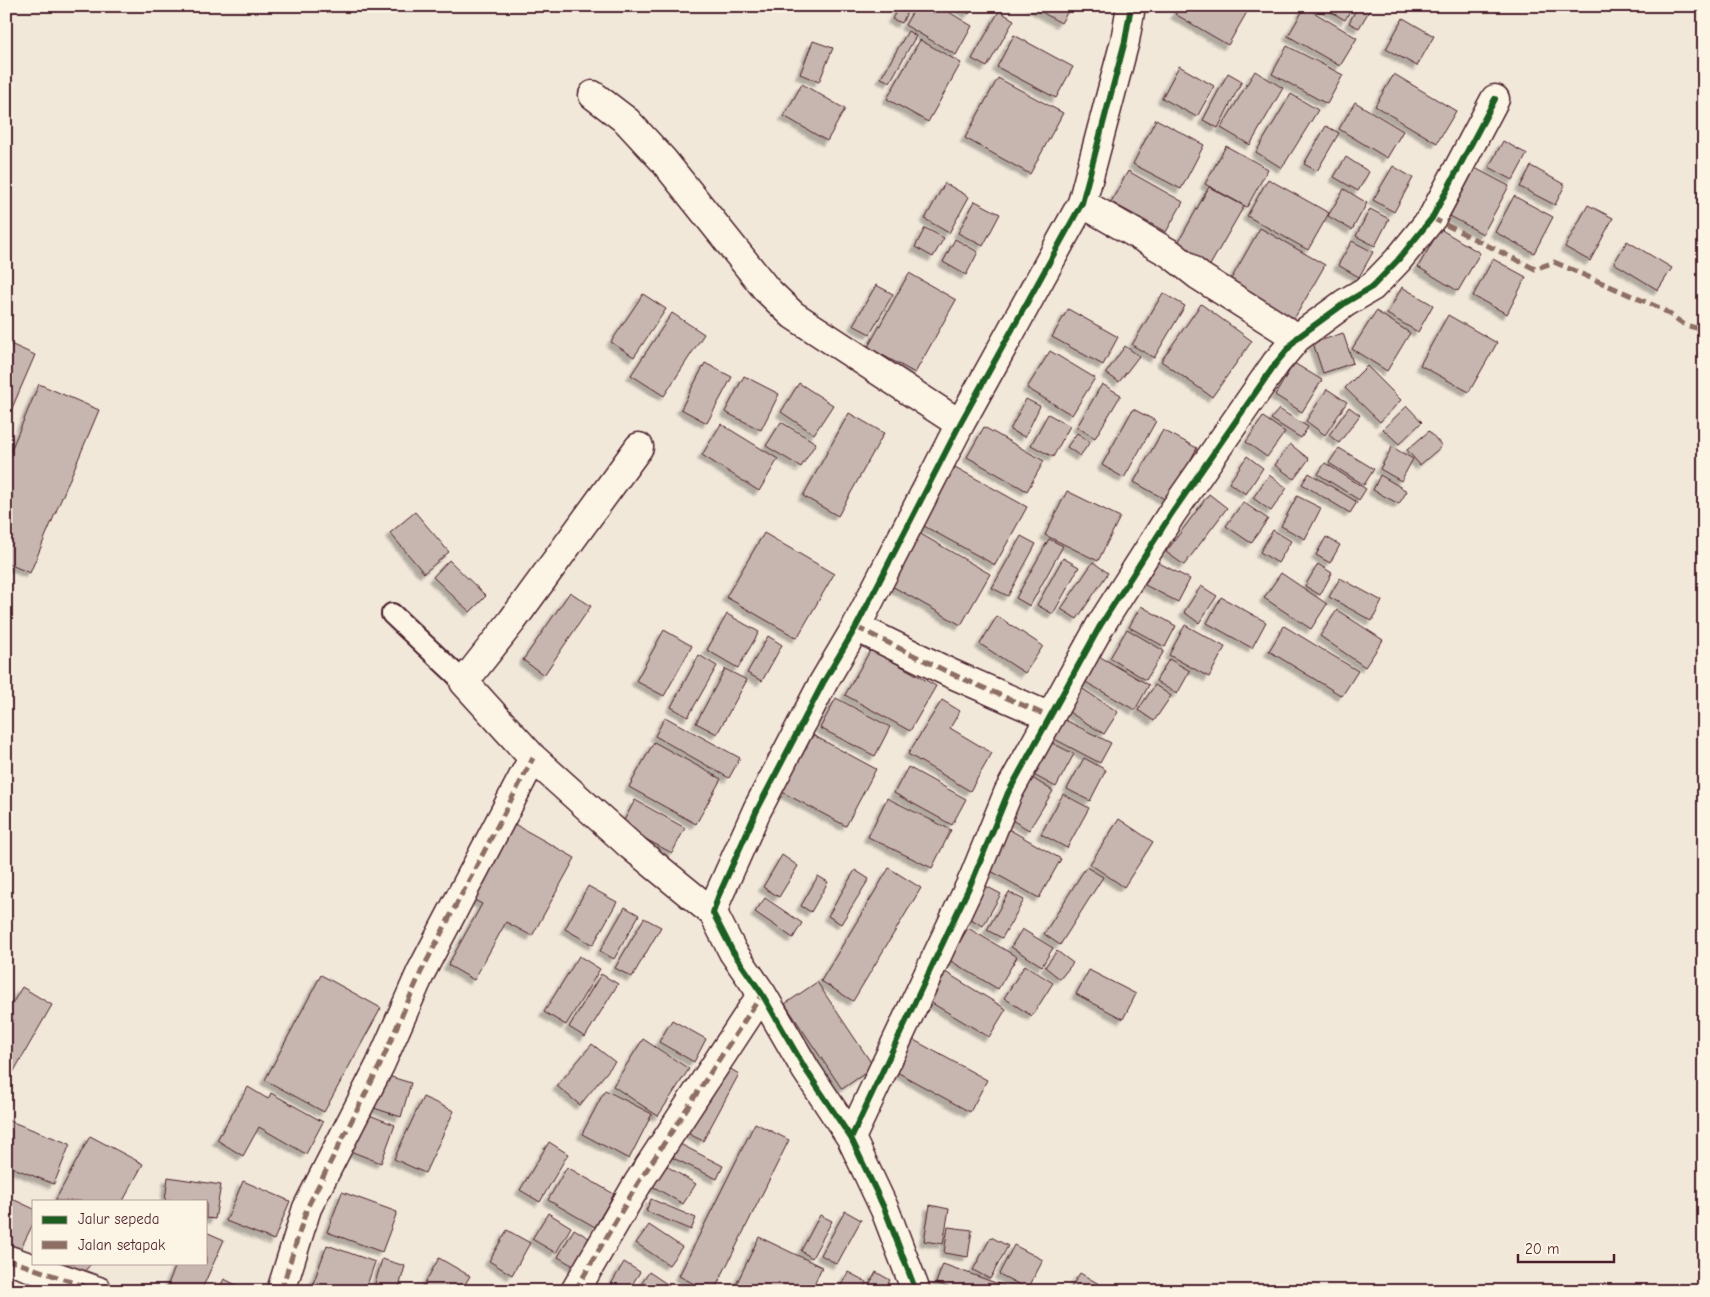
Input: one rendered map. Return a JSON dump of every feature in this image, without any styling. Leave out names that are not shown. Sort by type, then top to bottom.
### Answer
[{"type":"street","points":[[713,913],[718,897],[757,810],[823,683],[856,627],[960,424],[1082,203],[1123,50],[1130,6]]},
{"type":"street","points":[[593,94],[627,121],[664,160],[766,290],[793,315],[960,424]]},
{"type":"street","points":[[850,1138],[973,879],[1008,793],[1100,626],[1172,513],[1276,363],[1297,338],[1345,302],[1372,287],[1398,260],[1432,218],[1495,99]]},
{"type":"street","points":[[1082,203],[1171,254],[1199,276],[1297,338]]},
{"type":"street","points":[[639,447],[512,621],[464,682],[533,758],[631,846],[713,913],[733,952],[762,994],[806,1070],[850,1138],[885,1210],[916,1291]]},
{"type":"street","points":[[856,627],[950,673],[1050,717]]},
{"type":"street","points":[[281,1291],[307,1208],[380,1065],[421,972],[533,758]]},
{"type":"street","points":[[575,1291],[638,1183],[762,994]]},
{"type":"street","points":[[6,1258],[98,1291]]},
{"type":"lane","points":[[392,614],[464,682]]},
{"type":"building","points":[[899,6],[910,6],[902,23],[892,19]]},
{"type":"building","points":[[916,6],[939,6],[972,26],[956,55],[905,25]]},
{"type":"building","points":[[956,6],[974,6],[969,14]]},
{"type":"building","points":[[1031,6],[1071,6],[1061,23]]},
{"type":"building","points":[[1180,6],[1237,6],[1247,12],[1228,45],[1175,14]]},
{"type":"building","points":[[1321,6],[1353,6],[1345,20]]},
{"type":"building","points":[[1358,6],[1372,6],[1359,28],[1349,23]]},
{"type":"building","points":[[1305,7],[1357,38],[1340,66],[1288,36]]},
{"type":"building","points":[[999,11],[1014,20],[987,67],[972,59]]},
{"type":"building","points":[[1403,18],[1434,36],[1417,66],[1386,49]]},
{"type":"building","points":[[908,31],[916,36],[890,82],[881,78]]},
{"type":"building","points":[[1014,35],[1073,67],[1056,98],[997,67]]},
{"type":"building","points":[[920,40],[961,63],[928,122],[887,99]]},
{"type":"building","points":[[813,41],[833,48],[819,82],[800,74]]},
{"type":"building","points":[[1287,46],[1343,75],[1327,104],[1272,74]]},
{"type":"building","points":[[1179,66],[1214,86],[1197,117],[1162,98]]},
{"type":"building","points":[[1255,71],[1283,88],[1250,145],[1221,128]]},
{"type":"building","points":[[1228,73],[1242,81],[1218,128],[1203,120]]},
{"type":"building","points":[[1394,74],[1456,111],[1437,143],[1375,106]]},
{"type":"building","points":[[998,78],[1063,113],[1030,174],[965,138]]},
{"type":"building","points":[[802,84],[845,109],[827,141],[784,116]]},
{"type":"building","points":[[1291,94],[1318,110],[1282,168],[1256,152]]},
{"type":"building","points":[[1355,102],[1403,131],[1387,158],[1339,129]]},
{"type":"building","points":[[1156,119],[1204,145],[1181,189],[1133,164]]},
{"type":"building","points":[[1326,126],[1339,133],[1317,171],[1304,164]]},
{"type":"building","points":[[1503,141],[1527,154],[1513,180],[1489,167]]},
{"type":"building","points":[[1226,146],[1268,169],[1247,207],[1205,184]]},
{"type":"building","points":[[1346,157],[1369,172],[1358,191],[1334,177]]},
{"type":"building","points":[[1393,166],[1413,178],[1394,212],[1373,200]]},
{"type":"building","points":[[1531,166],[1565,185],[1555,205],[1520,187]]},
{"type":"building","points":[[1475,168],[1509,186],[1483,234],[1450,216]]},
{"type":"building","points":[[1128,171],[1183,202],[1166,232],[1111,202]]},
{"type":"building","points":[[1268,179],[1329,213],[1308,250],[1247,216]]},
{"type":"building","points":[[945,183],[969,197],[949,233],[925,219]]},
{"type":"building","points":[[1209,187],[1244,206],[1209,267],[1175,248]]},
{"type":"building","points":[[1344,189],[1367,203],[1352,230],[1328,216]]},
{"type":"building","points":[[1514,196],[1553,217],[1534,253],[1495,232]]},
{"type":"building","points":[[975,201],[1000,214],[983,246],[958,233]]},
{"type":"building","points":[[1588,205],[1613,218],[1590,261],[1565,247]]},
{"type":"building","points":[[1370,209],[1389,219],[1375,246],[1356,236]]},
{"type":"building","points":[[925,228],[944,238],[933,257],[915,247]]},
{"type":"building","points":[[1260,228],[1325,265],[1294,319],[1230,281]]},
{"type":"building","points":[[1440,229],[1480,253],[1458,291],[1418,267]]},
{"type":"building","points":[[955,239],[978,252],[966,275],[943,262]]},
{"type":"building","points":[[1352,241],[1373,252],[1359,277],[1338,265]]},
{"type":"building","points":[[1627,241],[1672,268],[1658,290],[1614,263]]},
{"type":"building","points":[[1493,259],[1526,277],[1507,314],[1473,296]]},
{"type":"building","points":[[909,273],[956,300],[915,373],[868,347]]},
{"type":"building","points":[[876,285],[893,294],[870,334],[853,325]]},
{"type":"building","points":[[1402,287],[1433,305],[1418,332],[1387,314]]},
{"type":"building","points":[[1163,293],[1185,306],[1154,358],[1132,345]]},
{"type":"building","points":[[643,294],[666,309],[634,357],[611,342]]},
{"type":"building","points":[[1201,304],[1252,341],[1212,397],[1161,361]]},
{"type":"building","points":[[1068,309],[1118,337],[1103,365],[1052,337]]},
{"type":"building","points":[[1376,311],[1410,333],[1387,371],[1352,349]]},
{"type":"building","points":[[672,313],[704,334],[664,396],[631,375]]},
{"type":"building","points":[[1448,315],[1497,343],[1469,392],[1420,365]]},
{"type":"building","points":[[1343,333],[1353,363],[1323,373],[1313,343]]},
{"type":"building","points":[[6,342],[35,355],[6,422]]},
{"type":"building","points":[[1125,346],[1139,356],[1119,382],[1106,373]]},
{"type":"building","points":[[1050,351],[1095,378],[1072,415],[1027,388]]},
{"type":"building","points":[[705,363],[732,377],[707,423],[681,409]]},
{"type":"building","points":[[1294,363],[1322,380],[1302,412],[1275,395]]},
{"type":"building","points":[[1367,366],[1401,400],[1380,422],[1345,388]]},
{"type":"building","points":[[744,376],[779,394],[761,430],[725,412]]},
{"type":"building","points":[[799,383],[833,405],[814,434],[781,412]]},
{"type":"building","points":[[39,384],[99,410],[30,573],[6,563],[6,462]]},
{"type":"building","points":[[1102,384],[1121,395],[1095,438],[1077,427]]},
{"type":"building","points":[[1327,389],[1347,402],[1325,435],[1306,421]]},
{"type":"building","points":[[1026,399],[1040,406],[1025,437],[1010,430]]},
{"type":"building","points":[[1407,406],[1422,422],[1399,444],[1383,429]]},
{"type":"building","points":[[1349,407],[1360,415],[1339,443],[1329,435]]},
{"type":"building","points":[[1133,409],[1156,421],[1124,478],[1102,465]]},
{"type":"building","points":[[1279,409],[1308,427],[1301,438],[1271,419]]},
{"type":"building","points":[[849,413],[884,433],[838,516],[803,496]]},
{"type":"building","points":[[1048,414],[1070,426],[1053,457],[1031,445]]},
{"type":"building","points":[[1263,417],[1285,432],[1267,457],[1246,442]]},
{"type":"building","points":[[781,422],[816,443],[801,467],[766,446]]},
{"type":"building","points":[[721,424],[778,459],[759,491],[702,455]]},
{"type":"building","points":[[984,427],[1044,461],[1027,491],[967,457]]},
{"type":"building","points":[[1163,430],[1197,448],[1168,501],[1134,482]]},
{"type":"building","points":[[1429,431],[1442,446],[1420,465],[1407,450]]},
{"type":"building","points":[[1077,433],[1090,442],[1080,456],[1067,447]]},
{"type":"building","points":[[1290,444],[1309,459],[1294,479],[1275,465]]},
{"type":"building","points":[[1392,447],[1413,459],[1401,481],[1380,469]]},
{"type":"building","points":[[1339,448],[1374,469],[1364,485],[1329,463]]},
{"type":"building","points":[[1247,456],[1263,468],[1246,494],[1229,483]]},
{"type":"building","points":[[1325,463],[1366,489],[1359,500],[1318,474]]},
{"type":"building","points":[[955,467],[1027,507],[995,565],[922,525]]},
{"type":"building","points":[[1309,473],[1357,502],[1350,513],[1302,484]]},
{"type":"building","points":[[1269,475],[1287,488],[1271,511],[1253,498]]},
{"type":"building","points":[[1380,475],[1407,491],[1399,504],[1373,490]]},
{"type":"building","points":[[1067,491],[1120,517],[1098,561],[1045,535]]},
{"type":"building","points":[[1209,494],[1227,508],[1184,565],[1166,552]]},
{"type":"building","points":[[1297,496],[1321,508],[1305,539],[1281,526]]},
{"type":"building","points":[[1243,502],[1268,519],[1251,543],[1226,526]]},
{"type":"building","points":[[415,512],[449,552],[424,573],[390,533]]},
{"type":"building","points":[[912,529],[990,574],[961,625],[883,581]]},
{"type":"building","points":[[1273,530],[1291,541],[1278,563],[1260,552]]},
{"type":"building","points":[[764,533],[834,574],[797,638],[726,597]]},
{"type":"building","points":[[1021,536],[1036,544],[1008,596],[992,588]]},
{"type":"building","points":[[1326,537],[1340,545],[1330,563],[1316,555]]},
{"type":"building","points":[[1049,539],[1063,546],[1030,606],[1016,598]]},
{"type":"building","points":[[1063,558],[1079,567],[1053,614],[1037,605]]},
{"type":"building","points":[[449,560],[486,596],[470,612],[433,577]]},
{"type":"building","points":[[1093,562],[1108,573],[1077,619],[1061,609]]},
{"type":"building","points":[[1157,562],[1190,579],[1178,602],[1145,585]]},
{"type":"building","points":[[1318,564],[1332,573],[1320,595],[1305,586]]},
{"type":"building","points":[[1281,573],[1327,604],[1311,629],[1264,598]]},
{"type":"building","points":[[1340,578],[1382,601],[1372,621],[1329,597]]},
{"type":"building","points":[[1201,586],[1217,596],[1199,623],[1184,612]]},
{"type":"building","points":[[570,592],[591,606],[544,675],[523,660]]},
{"type":"building","points":[[1221,597],[1266,622],[1252,648],[1207,623]]},
{"type":"building","points":[[1141,606],[1176,626],[1165,647],[1129,627]]},
{"type":"building","points":[[1337,610],[1383,640],[1365,667],[1320,636]]},
{"type":"building","points":[[727,614],[759,632],[738,668],[707,650]]},
{"type":"building","points":[[997,616],[1043,646],[1025,673],[980,644]]},
{"type":"building","points":[[1185,625],[1225,647],[1209,677],[1169,655]]},
{"type":"building","points":[[1284,626],[1358,671],[1342,696],[1269,651]]},
{"type":"building","points":[[1127,629],[1164,651],[1146,680],[1110,658]]},
{"type":"building","points":[[664,630],[692,646],[664,696],[636,681]]},
{"type":"building","points":[[768,636],[782,645],[762,681],[747,673]]},
{"type":"building","points":[[871,649],[936,686],[910,731],[845,695]]},
{"type":"building","points":[[699,655],[717,666],[688,717],[671,707]]},
{"type":"building","points":[[1097,655],[1149,685],[1135,710],[1082,680]]},
{"type":"building","points":[[1169,659],[1190,671],[1177,694],[1156,681]]},
{"type":"building","points":[[725,669],[747,680],[717,734],[696,723]]},
{"type":"building","points":[[1075,684],[1118,712],[1104,734],[1061,707]]},
{"type":"building","points":[[1155,685],[1171,696],[1154,721],[1138,710]]},
{"type":"building","points":[[836,698],[890,727],[875,756],[820,728]]},
{"type":"building","points":[[942,700],[960,711],[950,728],[992,753],[970,791],[908,754]]},
{"type":"building","points":[[1055,715],[1111,743],[1100,763],[1045,734]]},
{"type":"building","points":[[665,717],[740,758],[729,778],[655,736]]},
{"type":"building","points":[[813,735],[876,769],[846,826],[782,792]]},
{"type":"building","points":[[1048,741],[1074,754],[1056,787],[1030,773]]},
{"type":"building","points":[[654,742],[721,779],[696,824],[629,787]]},
{"type":"building","points":[[1084,758],[1106,770],[1090,801],[1067,789]]},
{"type":"building","points":[[908,767],[966,799],[952,825],[894,793]]},
{"type":"building","points":[[1029,776],[1053,791],[1029,830],[1005,816]]},
{"type":"building","points":[[1063,794],[1089,808],[1067,848],[1041,834]]},
{"type":"building","points":[[887,798],[951,830],[932,868],[868,837]]},
{"type":"building","points":[[635,800],[685,828],[672,853],[621,826]]},
{"type":"building","points":[[1119,819],[1153,842],[1124,887],[1090,864]]},
{"type":"building","points":[[509,821],[575,858],[532,936],[506,922],[474,980],[448,965],[482,904],[467,896]]},
{"type":"building","points":[[1005,827],[1061,859],[1039,898],[982,866]]},
{"type":"building","points":[[782,855],[798,866],[779,897],[763,887]]},
{"type":"building","points":[[1086,867],[1103,877],[1060,945],[1044,934]]},
{"type":"building","points":[[889,868],[921,888],[853,1001],[821,981]]},
{"type":"building","points":[[855,870],[869,879],[841,924],[828,916]]},
{"type":"building","points":[[818,876],[828,882],[811,912],[801,906]]},
{"type":"building","points":[[982,884],[1001,894],[983,926],[964,915]]},
{"type":"building","points":[[588,886],[617,902],[593,945],[565,929]]},
{"type":"building","points":[[1009,892],[1024,900],[1002,938],[987,930]]},
{"type":"building","points":[[765,898],[802,923],[793,938],[755,912]]},
{"type":"building","points":[[625,907],[639,915],[614,959],[600,951]]},
{"type":"building","points":[[644,918],[661,927],[632,977],[615,968]]},
{"type":"building","points":[[968,928],[1017,957],[998,989],[949,960]]},
{"type":"building","points":[[1022,929],[1053,948],[1042,966],[1011,947]]},
{"type":"building","points":[[1057,951],[1073,963],[1060,979],[1045,967]]},
{"type":"building","points":[[579,956],[600,969],[566,1025],[544,1012]]},
{"type":"building","points":[[1025,965],[1053,983],[1032,1016],[1004,998]]},
{"type":"building","points":[[942,970],[1006,1009],[989,1037],[925,999]]},
{"type":"building","points":[[1089,970],[1136,994],[1123,1019],[1076,994]]},
{"type":"building","points":[[601,974],[618,984],[585,1037],[569,1027]]},
{"type":"building","points":[[321,975],[381,1008],[324,1112],[265,1080]]},
{"type":"building","points":[[817,982],[874,1067],[842,1089],[785,1004]]},
{"type":"building","points":[[22,987],[52,1005],[7,1083],[6,1014]]},
{"type":"building","points":[[672,1020],[706,1039],[694,1062],[659,1042]]},
{"type":"building","points":[[643,1039],[689,1069],[658,1116],[613,1086]]},
{"type":"building","points":[[912,1039],[987,1080],[970,1112],[895,1071]]},
{"type":"building","points":[[592,1044],[615,1062],[580,1105],[557,1086]]},
{"type":"building","points":[[722,1064],[739,1074],[703,1141],[685,1132]]},
{"type":"building","points":[[378,1073],[411,1083],[401,1117],[368,1106]]},
{"type":"building","points":[[248,1087],[268,1099],[271,1093],[323,1122],[306,1154],[259,1127],[243,1156],[217,1140]]},
{"type":"building","points":[[605,1090],[652,1114],[629,1159],[582,1134]]},
{"type":"building","points":[[423,1097],[454,1111],[425,1173],[394,1159]]},
{"type":"building","points":[[364,1113],[395,1125],[381,1163],[350,1151]]},
{"type":"building","points":[[7,1120],[70,1144],[54,1184],[6,1165]]},
{"type":"building","points":[[755,1123],[789,1140],[714,1291],[708,1291],[679,1276]]},
{"type":"building","points":[[90,1136],[143,1164],[124,1200],[56,1200]]},
{"type":"building","points":[[549,1142],[568,1154],[540,1202],[520,1190]]},
{"type":"building","points":[[680,1144],[723,1166],[717,1179],[673,1158]]},
{"type":"building","points":[[660,1162],[696,1184],[683,1204],[647,1183]]},
{"type":"building","points":[[567,1167],[614,1194],[595,1227],[548,1200]]},
{"type":"building","points":[[168,1177],[221,1185],[215,1219],[208,1218],[208,1200],[165,1200]]},
{"type":"building","points":[[243,1181],[290,1201],[274,1240],[226,1221]]},
{"type":"building","points":[[342,1192],[397,1212],[382,1252],[327,1232]]},
{"type":"building","points":[[6,1196],[32,1208],[32,1226],[18,1254],[6,1249]]},
{"type":"building","points":[[651,1199],[696,1218],[691,1230],[646,1211]]},
{"type":"building","points":[[930,1205],[949,1209],[943,1244],[924,1241]]},
{"type":"building","points":[[845,1211],[861,1220],[837,1264],[821,1255]]},
{"type":"building","points":[[548,1213],[571,1227],[556,1253],[532,1239]]},
{"type":"building","points":[[820,1215],[832,1221],[812,1258],[801,1251]]},
{"type":"building","points":[[649,1225],[682,1247],[669,1265],[636,1243]]},
{"type":"building","points":[[948,1227],[972,1230],[968,1257],[944,1253]]},
{"type":"building","points":[[574,1229],[592,1240],[577,1268],[558,1257]]},
{"type":"building","points":[[507,1230],[530,1243],[512,1275],[489,1261]]},
{"type":"building","points":[[208,1233],[224,1240],[201,1291],[165,1291],[177,1264],[208,1264]]},
{"type":"building","points":[[759,1237],[822,1267],[811,1291],[742,1291],[735,1287]]},
{"type":"building","points":[[991,1237],[1008,1246],[990,1279],[973,1270]]},
{"type":"building","points":[[327,1245],[375,1262],[365,1291],[332,1291],[313,1284]]},
{"type":"building","points":[[1014,1245],[1043,1260],[1028,1289],[999,1274]]},
{"type":"building","points":[[439,1258],[470,1276],[461,1291],[426,1291],[422,1288]]},
{"type":"building","points":[[382,1259],[405,1266],[398,1291],[373,1291]]},
{"type":"building","points":[[624,1262],[640,1272],[628,1291],[607,1291]]},
{"type":"building","points":[[50,1264],[91,1264],[81,1275]]},
{"type":"building","points":[[943,1264],[1018,1291],[959,1291],[936,1283]]},
{"type":"building","points":[[649,1272],[667,1284],[662,1291],[637,1291]]},
{"type":"building","points":[[848,1272],[867,1282],[862,1291],[838,1291]]},
{"type":"building","points":[[876,1272],[890,1280],[884,1291],[866,1291]]},
{"type":"building","points":[[1080,1273],[1111,1291],[1069,1291]]},
{"type":"building","points":[[224,1279],[249,1291],[218,1291]]},
{"type":"marked path","points":[[1432,218],[1535,269],[1554,262],[1662,309],[1685,325],[1704,330]]},
{"type":"marked path","points":[[856,627],[950,673],[1050,717],[1049,721]]},
{"type":"marked path","points":[[281,1291],[307,1208],[380,1065],[421,972],[533,758]]},
{"type":"marked path","points":[[575,1291],[638,1183],[762,994]]},
{"type":"marked path","points":[[6,1259],[98,1291]]},
{"type":"cycle path","points":[[916,1291],[885,1210],[851,1138],[806,1070],[762,994],[733,952],[713,913],[718,897],[757,810],[823,683],[856,627],[960,424],[1082,203],[1125,41],[1131,6]]},
{"type":"cycle path","points":[[851,1138],[973,879],[1008,793],[1100,626],[1172,513],[1276,363],[1297,338],[1345,303],[1372,287],[1398,260],[1432,218],[1495,99]]}]
